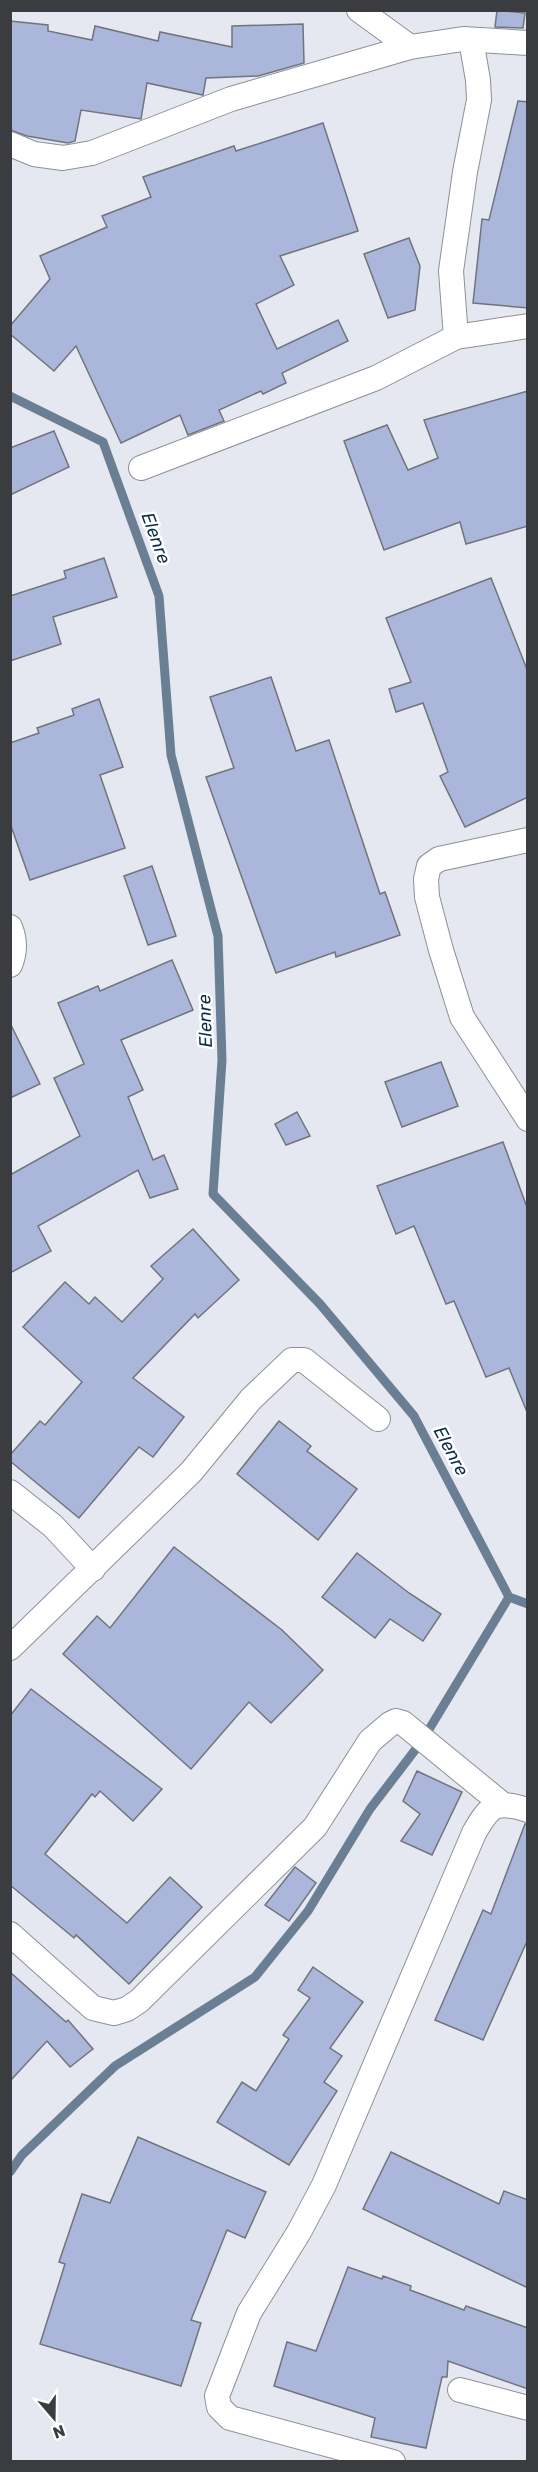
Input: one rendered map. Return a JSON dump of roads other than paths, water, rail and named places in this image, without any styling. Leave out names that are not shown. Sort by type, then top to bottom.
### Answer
[{"type":"street","points":[[359,10],[410,47]]},
{"type":"street","points":[[456,337],[451,271],[465,172],[479,100],[471,40]]},
{"type":"street","points":[[10,144],[34,154],[63,158],[92,153],[231,99],[410,47],[471,40],[528,44]]},
{"type":"street","points":[[141,468],[376,378],[456,337],[528,326]]},
{"type":"street","points":[[528,840],[440,859],[429,866],[426,879],[427,897],[435,929],[462,1017],[528,1119]]},
{"type":"street","points":[[10,927],[13,935],[14,957],[10,965]]},
{"type":"street","points":[[10,1648],[191,1472],[251,1399],[292,1360],[304,1360],[378,1419]]},
{"type":"street","points":[[10,1492],[53,1526],[93,1569]]},
{"type":"street","points":[[10,1934],[93,2008],[114,2013],[127,2009],[139,2001],[315,1827],[370,1741],[396,1721],[403,1724],[502,1804],[528,1810]]},
{"type":"street","points":[[393,2462],[230,2418],[219,2407],[217,2396],[249,2313],[299,2232],[324,2185],[474,1833],[487,1811],[502,1804]]},
{"type":"street","points":[[460,2391],[528,2408]]},
{"type":"waterway","name":"Elenre","points":[[10,396],[103,442],[159,596],[171,755],[218,936],[222,1060],[213,1194],[320,1304],[414,1416],[509,1597],[528,1604]]},
{"type":"waterway","points":[[10,2172],[22,2155],[115,2066],[255,1977],[308,1911],[370,1809],[422,1741],[509,1597]]}]
